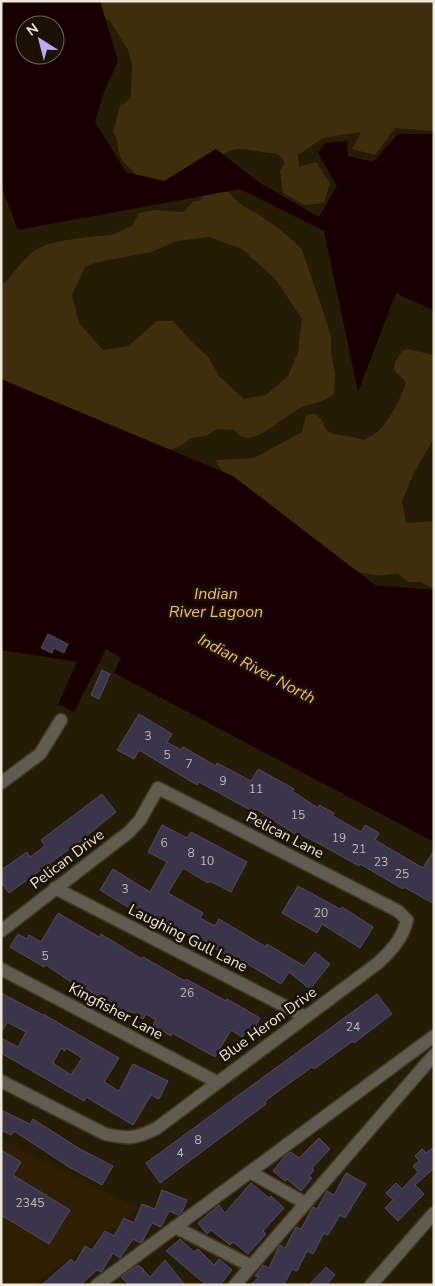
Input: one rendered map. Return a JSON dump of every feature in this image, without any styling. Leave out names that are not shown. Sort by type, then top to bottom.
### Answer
[{"type":"street","points":[[1,783],[40,754],[61,720]]},
{"type":"street","name":"Pelican Lane","points":[[147,809],[158,788],[398,911],[407,920],[405,930]]},
{"type":"street","name":"Pelican Drive","points":[[1,931],[129,832],[147,809]]},
{"type":"street","name":"Laughing Gull Lane","points":[[55,888],[306,1017]]},
{"type":"street","name":"Blue Heron Drive","points":[[1,1082],[105,1134],[120,1138],[143,1135],[156,1128],[378,963],[390,952],[405,930]]},
{"type":"street","name":"Kingfisher Lane","points":[[1,969],[216,1082]]},
{"type":"street","points":[[102,1284],[175,1227],[434,1036]]},
{"type":"street","points":[[408,1055],[420,1071]]},
{"type":"street","points":[[235,1285],[434,1055]]},
{"type":"street","points":[[250,1172],[305,1203]]},
{"type":"street","points":[[370,1285],[434,1213]]},
{"type":"street","points":[[175,1227],[251,1266]]},
{"type":"shaded area","points":[[93,1],[434,1],[434,131],[395,128],[375,155],[352,149],[361,132],[323,138],[298,155],[299,167],[316,162],[330,183],[324,203],[304,205],[283,193],[280,171],[285,162],[278,154],[272,153],[231,150],[221,158],[173,185],[133,177],[134,173],[120,156],[113,132],[120,105],[125,103],[131,96],[132,64],[128,50],[110,21],[95,13]]},
{"type":"shaded area","points":[[223,189],[243,206],[279,229],[302,250],[331,336],[331,353],[335,374],[334,394],[320,402],[298,409],[259,435],[247,438],[234,430],[218,429],[205,436],[191,438],[179,447],[167,451],[1,408],[1,283],[5,283],[20,264],[37,249],[52,243],[71,239],[113,234],[132,226],[139,213],[156,210],[183,212],[194,201],[199,201],[203,196]],"holes":[[[209,237],[242,249],[276,280],[302,319],[298,352],[288,376],[266,395],[244,399],[219,376],[209,358],[173,321],[157,321],[128,346],[103,350],[79,323],[72,295],[85,267],[98,262],[151,252],[177,241]]]},
{"type":"shaded area","points":[[407,349],[434,355],[434,438],[414,473],[402,501],[406,523],[434,521],[434,589],[420,582],[408,582],[398,573],[375,575],[352,570],[225,476],[215,460],[254,458],[302,432],[306,416],[314,413],[321,419],[327,431],[364,440],[371,436],[386,422],[395,408],[406,382],[394,370],[395,362],[402,351]]},
{"type":"shaded area","points":[[1,1139],[140,1209],[32,1285],[1,1285]]},
{"type":"water","points":[[1,1],[100,1],[118,61],[104,92],[95,122],[126,172],[164,181],[216,149],[260,183],[319,217],[337,186],[318,153],[325,143],[347,141],[348,156],[373,162],[398,134],[434,134],[434,311],[396,293],[358,392],[324,231],[240,189],[18,230],[1,185]]},
{"type":"water","name":"Indian River Lagoon","points":[[1,379],[233,476],[375,585],[434,590],[434,842],[114,673],[121,658],[106,649],[74,712],[58,704],[77,662],[1,650]]},
{"type":"building","points":[[48,634],[68,644],[64,653],[54,648],[52,653],[41,648]]},
{"type":"building","points":[[102,670],[110,674],[99,699],[91,695]]},
{"type":"building","points":[[139,714],[172,734],[167,742],[181,750],[183,747],[216,766],[217,763],[251,781],[258,769],[294,789],[292,791],[318,808],[319,805],[334,813],[333,816],[361,832],[365,825],[379,833],[375,840],[423,868],[434,850],[434,904],[404,887],[403,889],[360,864],[359,866],[318,843],[295,832],[295,834],[256,809],[254,812],[199,782],[197,785],[139,750],[134,759],[117,750]]},
{"type":"building","points":[[102,794],[116,812],[79,842],[9,893],[1,882],[1,870],[27,852],[30,857],[45,846],[41,840]]},
{"type":"building","points":[[162,825],[187,838],[191,832],[247,862],[231,892],[210,881],[208,883],[183,868],[168,893],[203,913],[200,918],[215,926],[219,919],[266,947],[267,944],[304,966],[315,952],[330,964],[310,989],[289,972],[281,984],[241,960],[239,963],[198,938],[196,940],[133,906],[131,909],[100,890],[113,869],[150,892],[167,862],[148,852]]},
{"type":"building","points":[[298,886],[340,909],[342,907],[373,927],[360,948],[322,924],[317,933],[282,913]]},
{"type":"building","points":[[58,913],[99,937],[101,934],[142,959],[143,957],[185,981],[186,979],[226,1001],[227,999],[260,1018],[251,1034],[246,1031],[242,1037],[231,1030],[215,1057],[172,1033],[171,1036],[153,1025],[156,1020],[146,1014],[143,1019],[130,1011],[128,1014],[86,989],[84,991],[46,965],[44,967],[10,947],[18,934],[27,939],[29,935],[41,942]]},
{"type":"building","points":[[1,993],[43,1014],[119,1058],[104,1082],[119,1091],[133,1064],[168,1081],[159,1099],[151,1095],[133,1125],[86,1097],[84,1101],[1,1053],[1,1038],[18,1047],[26,1032],[7,1022],[1,1034]],"holes":[[[61,1048],[65,1051],[66,1048],[82,1058],[71,1075],[53,1063]]]},
{"type":"building","points":[[377,994],[392,1014],[354,1043],[353,1041],[314,1069],[312,1067],[265,1101],[266,1104],[160,1183],[146,1163]]},
{"type":"building","points":[[1,1110],[30,1124],[33,1119],[80,1149],[113,1166],[102,1185],[69,1167],[14,1131],[11,1135],[1,1130]]},
{"type":"building","points":[[319,1138],[330,1149],[312,1168],[314,1170],[309,1176],[312,1178],[301,1191],[287,1179],[285,1181],[273,1171],[284,1157],[291,1152],[299,1158]]},
{"type":"building","points":[[434,1147],[434,1168],[415,1185],[424,1194],[398,1221],[385,1208],[393,1200],[386,1193],[396,1183],[402,1189],[418,1172],[413,1166],[419,1161],[415,1156],[422,1149],[426,1153]]},
{"type":"building","points":[[1,1150],[21,1162],[13,1175],[70,1210],[49,1244],[1,1215]]},
{"type":"building","points":[[346,1173],[366,1184],[345,1218],[340,1215],[328,1235],[324,1233],[313,1254],[307,1251],[297,1271],[292,1269],[284,1285],[250,1285],[259,1277],[255,1276],[263,1265],[269,1268],[279,1246],[285,1248],[296,1227],[301,1229],[313,1207],[317,1209],[327,1191],[334,1195]]},
{"type":"building","points":[[251,1183],[269,1198],[271,1196],[284,1208],[263,1231],[266,1234],[248,1254],[233,1242],[230,1245],[211,1230],[207,1234],[198,1223],[219,1205],[225,1213]]},
{"type":"building","points":[[162,1190],[187,1200],[182,1212],[178,1215],[169,1211],[161,1227],[152,1223],[142,1242],[140,1243],[133,1239],[120,1258],[113,1253],[101,1272],[97,1270],[80,1285],[42,1285],[71,1259],[75,1263],[85,1246],[92,1250],[105,1231],[114,1236],[124,1218],[134,1223],[142,1204],[155,1209]]},
{"type":"building","points":[[180,1239],[194,1252],[198,1249],[214,1265],[219,1259],[232,1270],[220,1285],[206,1285],[166,1251]]},
{"type":"building","points":[[165,1260],[185,1285],[129,1285],[121,1277],[138,1265],[144,1270],[142,1273],[144,1271],[150,1277]]},
{"type":"building","points":[[326,1267],[335,1275],[326,1285],[309,1285]]},
{"type":"water label","name":"Indian River North","points":[[257,668]]}]
